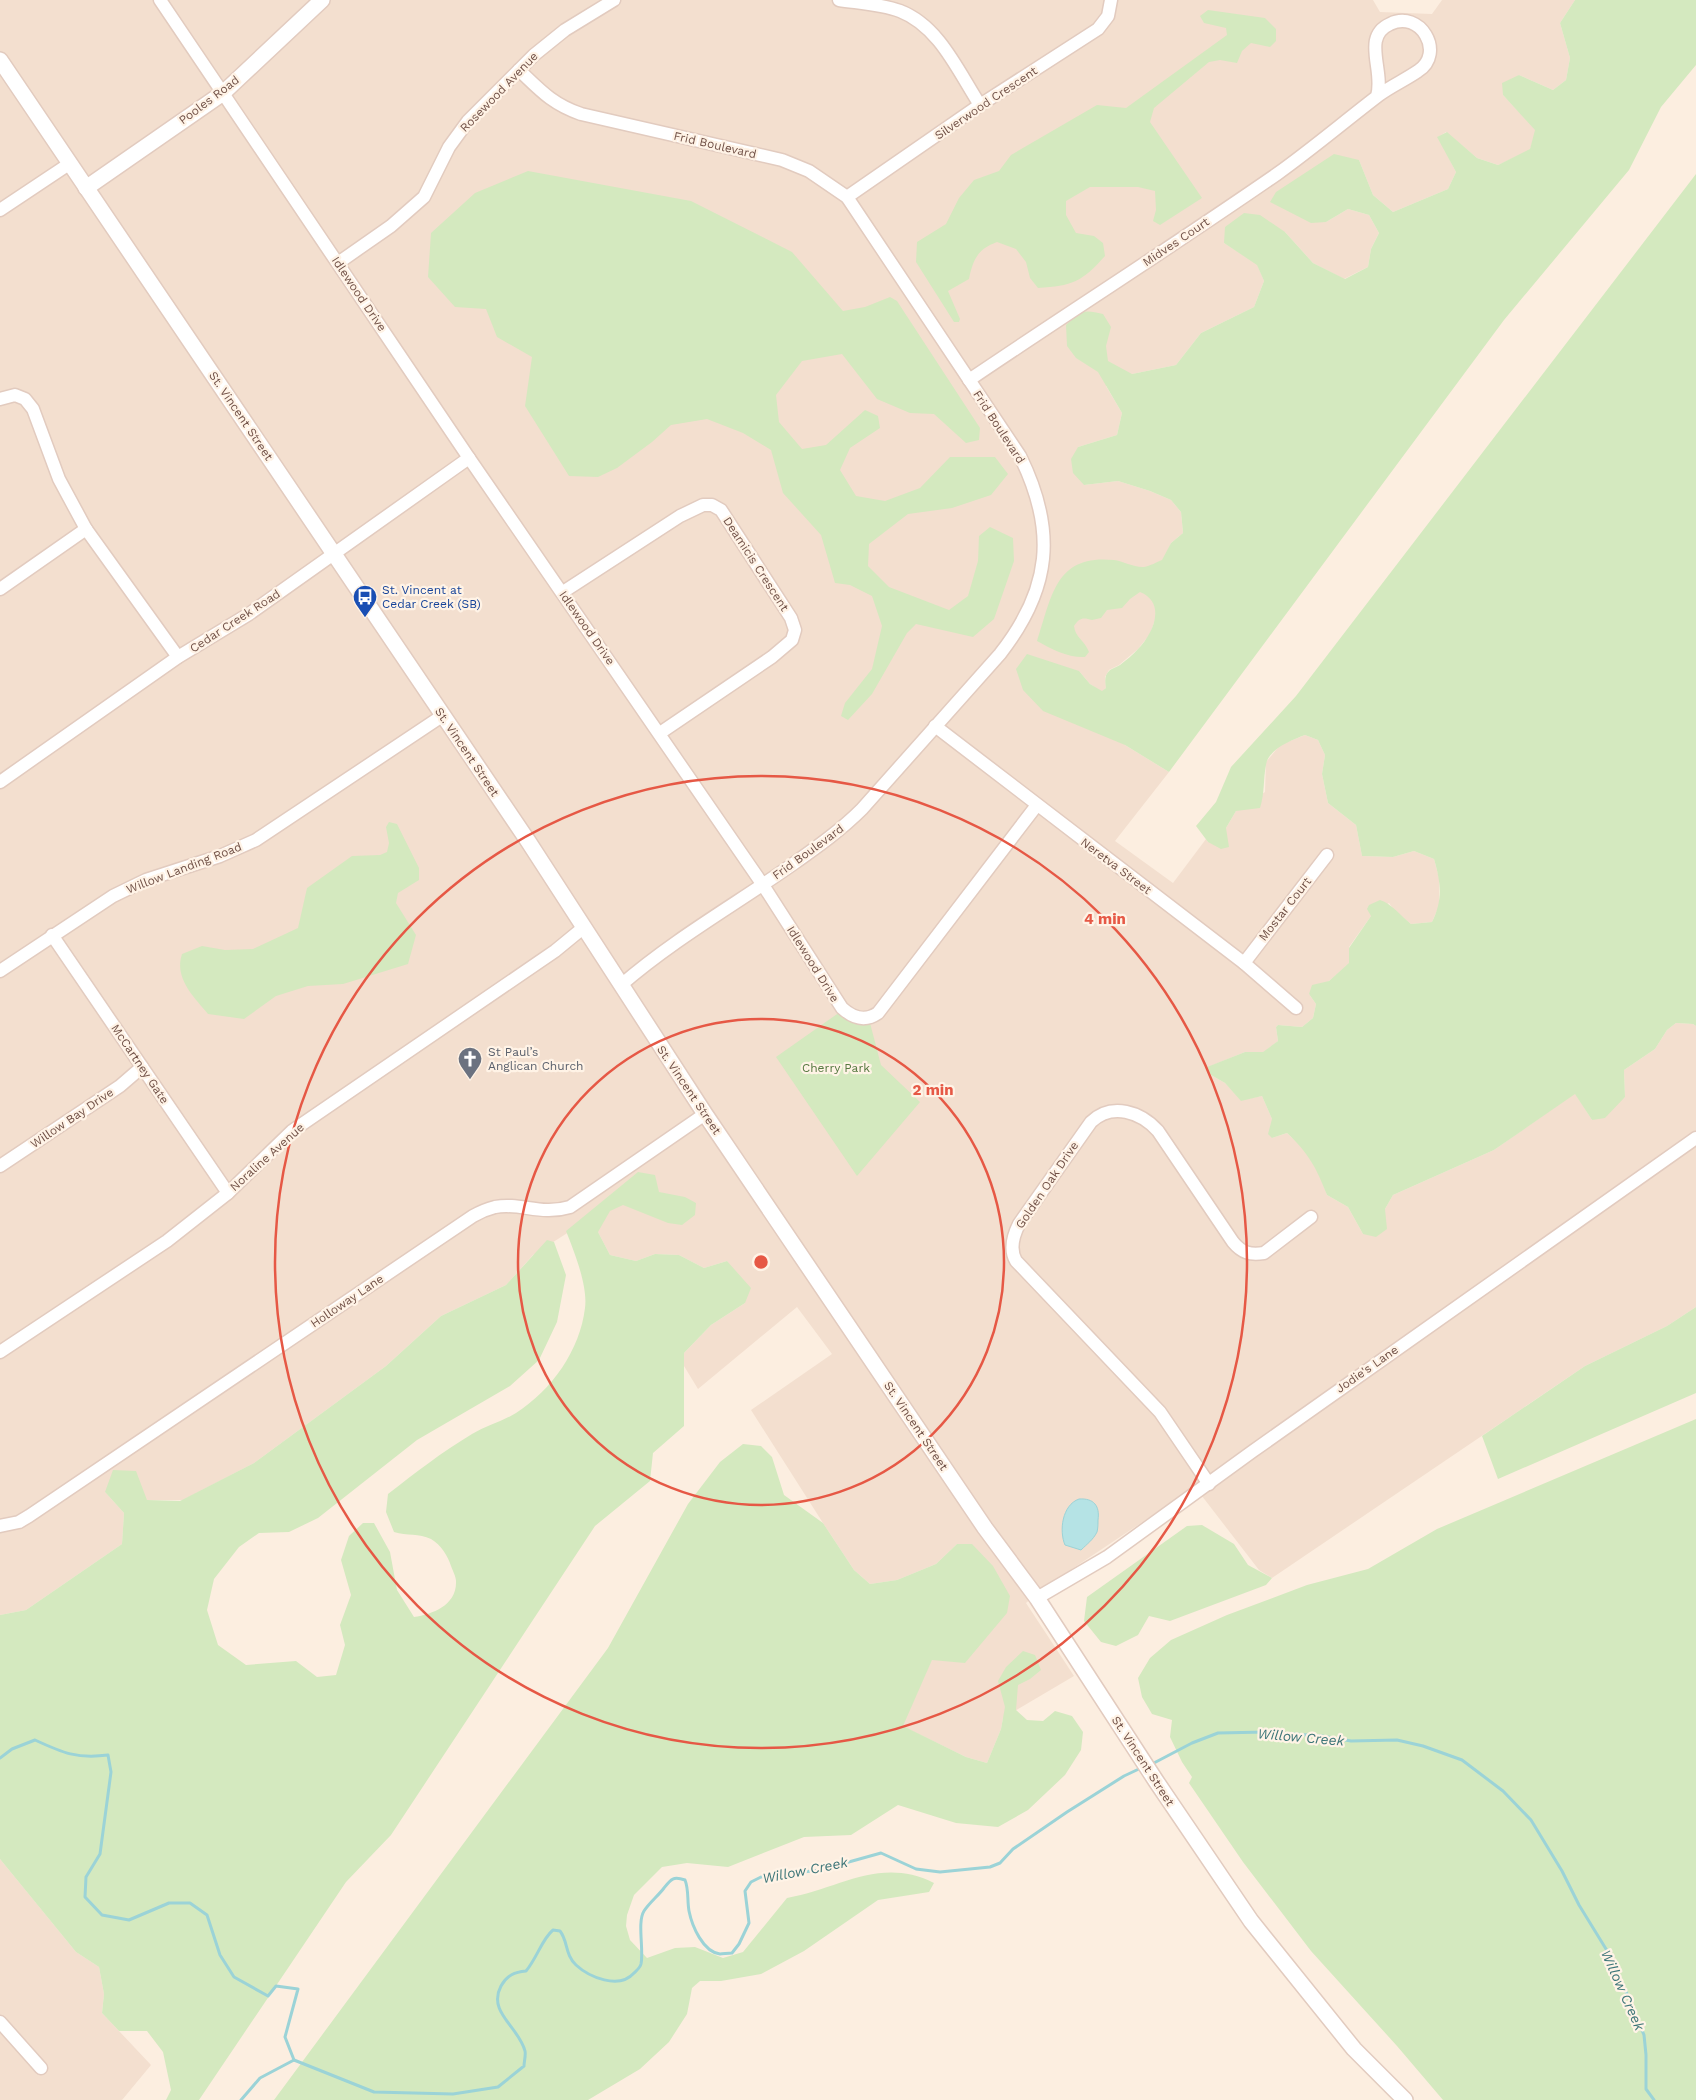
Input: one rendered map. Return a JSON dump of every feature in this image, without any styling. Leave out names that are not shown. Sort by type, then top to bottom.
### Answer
[{"type":"street","name":"Idlewood Drive","points":[[160,0],[469,458],[763,885],[842,1008],[857,1018],[872,1017],[884,1006],[1036,805]]},
{"type":"street","name":"Pooles Road","points":[[86,188],[223,93],[322,0]]},
{"type":"street","name":"Rosewood Avenue","points":[[338,263],[391,226],[424,197],[449,147],[493,94],[534,55],[565,30],[614,0]]},
{"type":"street","points":[[839,0],[880,6],[899,11],[917,19],[931,31],[942,45],[980,105]]},
{"type":"street","name":"Silverwood Crescent","points":[[847,197],[980,105],[1098,29],[1108,16],[1111,0]]},
{"type":"street","name":"Midves Court","points":[[969,380],[1278,173],[1397,82],[1418,71],[1429,57],[1430,47],[1428,38],[1416,25],[1408,21],[1398,21],[1390,24],[1377,36],[1374,44],[1380,77],[1378,96]]},
{"type":"street","name":"St. Vincent Street","points":[[0,60],[528,841],[704,1114],[985,1528],[1037,1598],[1135,1750],[1251,1921],[1354,2049],[1405,2100]]},
{"type":"street","name":"Frid Boulevard","points":[[519,70],[541,92],[567,109],[581,114],[782,160],[810,171],[847,197],[1020,456],[1032,479],[1042,523],[1043,562],[1040,579],[1035,596],[1020,627],[1000,654],[850,821],[763,885],[648,961],[621,985]]},
{"type":"street","points":[[0,210],[69,164]]},
{"type":"street","points":[[0,399],[15,395],[25,399],[33,409],[59,479],[86,528],[178,658]]},
{"type":"street","name":"Cedar Creek Road","points":[[0,782],[178,658],[249,614],[469,458]]},
{"type":"street","name":"Deamicis Crescent","points":[[563,592],[680,516],[703,505],[712,505],[721,510],[792,618],[795,630],[792,640],[772,657],[660,733]]},
{"type":"street","points":[[0,588],[86,528]]},
{"type":"street","name":"Willow Landing Road","points":[[0,970],[113,896],[146,880],[220,856],[256,840],[442,716]]},
{"type":"street","name":"Neretva Street","points":[[935,726],[1244,963],[1296,1008]]},
{"type":"street","name":"Mostar Court","points":[[1244,963],[1327,855]]},
{"type":"street","name":"Noraline Avenue","points":[[0,1352],[167,1241],[228,1193],[292,1131],[555,951],[583,928]]},
{"type":"street","name":"McCartney Gate","points":[[52,935],[228,1193]]},
{"type":"street","name":"Willow Bay Drive","points":[[0,1166],[120,1086],[142,1067]]},
{"type":"street","name":"Golden Oak Drive","points":[[1209,1484],[1160,1412],[1016,1261],[1012,1250],[1014,1236],[1019,1224],[1091,1122],[1102,1113],[1116,1110],[1144,1118],[1158,1131],[1233,1242],[1242,1252],[1256,1254],[1264,1252],[1311,1218]]},
{"type":"street","name":"Holloway Lane","points":[[0,1526],[19,1522],[29,1516],[473,1216],[496,1207],[511,1206],[544,1211],[557,1211],[570,1207],[704,1114]]},
{"type":"street","name":"Jodie's Lane","points":[[1037,1598],[1107,1557],[1473,1294],[1696,1138]]},
{"type":"street","points":[[0,2022],[41,2068]]},
{"type":"shaded area","points":[[0,0],[1373,0],[1380,12],[1432,14],[1442,0],[1575,0],[1560,23],[1570,58],[1566,80],[1553,90],[1519,75],[1503,95],[1536,130],[1530,150],[1498,165],[1477,158],[1446,132],[1438,137],[1456,172],[1448,189],[1393,212],[1373,195],[1359,160],[1326,222],[1348,209],[1369,215],[1379,233],[1371,249],[1368,267],[1344,279],[1313,263],[1285,232],[1224,243],[1257,264],[1264,281],[1254,307],[1201,333],[1176,365],[1132,374],[1106,386],[1122,413],[1117,435],[1078,447],[1084,485],[1118,481],[1171,500],[1181,512],[1183,533],[1171,543],[1148,595],[1156,605],[1156,617],[1150,634],[1138,649],[1119,665],[1109,670],[1105,677],[1106,688],[1102,692],[1090,684],[1079,671],[1125,745],[1169,772],[1115,841],[1173,883],[1206,839],[1208,842],[1226,828],[1236,811],[1265,792],[1266,762],[1280,745],[1305,735],[1318,740],[1325,755],[1322,774],[1328,803],[1356,825],[1362,856],[1393,857],[1414,851],[1434,859],[1439,878],[1439,906],[1432,922],[1411,924],[1394,910],[1389,903],[1371,916],[1349,947],[1350,963],[1329,981],[1309,994],[1316,1004],[1313,1018],[1302,1027],[1278,1025],[1276,1027],[1278,1041],[1263,1053],[1245,1052],[1208,1067],[1211,1075],[1225,1083],[1241,1100],[1262,1096],[1272,1119],[1272,1138],[1287,1133],[1305,1150],[1319,1173],[1327,1195],[1348,1207],[1363,1234],[1385,1209],[1393,1195],[1494,1150],[1575,1093],[1592,1120],[1625,1097],[1624,1070],[1655,1049],[1667,1030],[1676,1023],[1693,1024],[1696,1026],[1696,1307],[1667,1326],[1585,1366],[1272,1578],[1259,1570],[1195,1487],[1042,1589],[1026,1603],[1074,1676],[1003,1718],[1001,1729],[987,1763],[966,1757],[902,1726],[932,1659],[957,1544],[936,1564],[897,1580],[870,1584],[854,1570],[751,1410],[832,1354],[797,1307],[698,1389],[684,1366],[684,1353],[711,1325],[745,1303],[727,1261],[704,1268],[679,1255],[655,1254],[636,1261],[610,1255],[598,1232],[586,1221],[533,1255],[506,1285],[441,1316],[386,1366],[254,1463],[183,1500],[147,1500],[105,1492],[124,1513],[122,1544],[26,1610],[0,1615]]},
{"type":"shaded area","points":[[0,1859],[76,1952],[99,1967],[104,1994],[102,2013],[151,2065],[122,2100],[0,2100]]},
{"type":"green space","points":[[1575,0],[1696,0],[1696,65],[1661,107],[1629,170],[1504,320],[1169,772],[1125,745],[1043,711],[1023,690],[1016,669],[1027,654],[1079,671],[1090,684],[1102,691],[1106,688],[1105,678],[1108,672],[1120,665],[1144,643],[1155,619],[1153,603],[1140,592],[1122,608],[1107,610],[1101,618],[1092,620],[1082,619],[1076,623],[1074,626],[1076,633],[1089,652],[1085,657],[1060,652],[1037,641],[1052,594],[1059,581],[1068,571],[1079,564],[1094,560],[1114,560],[1140,567],[1151,565],[1162,560],[1171,543],[1183,533],[1181,512],[1171,500],[1118,481],[1084,485],[1073,473],[1071,459],[1078,447],[1117,435],[1122,413],[1098,372],[1076,358],[1067,346],[1066,325],[1082,312],[1103,314],[1111,327],[1106,346],[1108,361],[1132,374],[1176,365],[1201,333],[1254,307],[1264,281],[1257,265],[1224,243],[1225,227],[1244,213],[1260,215],[1285,232],[1313,263],[1345,279],[1368,267],[1371,249],[1379,233],[1369,215],[1348,209],[1326,222],[1311,223],[1270,202],[1276,192],[1334,154],[1359,160],[1373,195],[1393,212],[1448,189],[1456,172],[1437,137],[1447,132],[1477,158],[1498,165],[1530,149],[1535,130],[1503,95],[1502,83],[1519,75],[1553,90],[1566,80],[1570,58],[1560,23]]},
{"type":"green space","points":[[1208,10],[1265,18],[1276,29],[1276,41],[1270,47],[1251,43],[1242,51],[1237,63],[1220,60],[1209,62],[1154,108],[1150,122],[1202,198],[1160,225],[1153,221],[1156,210],[1155,191],[1138,187],[1090,187],[1066,201],[1066,215],[1076,233],[1094,236],[1103,243],[1105,256],[1090,272],[1068,284],[1038,288],[1030,278],[1026,262],[1016,249],[997,242],[985,248],[977,256],[969,279],[948,291],[960,319],[959,322],[954,322],[916,262],[917,242],[946,224],[959,198],[974,180],[999,171],[1011,155],[1097,105],[1126,108],[1227,35],[1226,28],[1204,23],[1200,16]]},
{"type":"green space","points":[[528,171],[691,201],[792,252],[843,311],[865,307],[890,297],[897,301],[980,428],[979,440],[966,443],[934,414],[910,413],[877,399],[842,354],[802,361],[776,395],[779,422],[802,449],[826,445],[865,410],[878,416],[880,428],[850,448],[840,470],[856,496],[885,501],[920,488],[950,457],[995,457],[1008,474],[991,495],[952,508],[908,514],[869,544],[868,566],[889,587],[949,610],[968,596],[978,561],[979,536],[990,527],[1013,538],[1014,561],[994,619],[973,637],[916,624],[907,633],[872,694],[848,720],[841,716],[845,703],[872,669],[882,626],[872,596],[850,585],[835,583],[821,535],[783,493],[771,450],[743,433],[707,419],[671,425],[617,468],[598,477],[569,476],[525,406],[532,357],[497,337],[486,309],[455,307],[428,277],[431,233],[475,193]]},
{"type":"green space","points":[[1696,174],[1696,1026],[1693,1024],[1676,1023],[1667,1030],[1655,1049],[1624,1070],[1625,1097],[1605,1118],[1592,1120],[1575,1094],[1494,1150],[1393,1195],[1385,1209],[1387,1229],[1376,1237],[1363,1234],[1348,1207],[1327,1195],[1311,1161],[1295,1141],[1287,1133],[1272,1138],[1268,1134],[1272,1119],[1262,1096],[1241,1101],[1225,1083],[1211,1075],[1207,1067],[1245,1052],[1263,1052],[1278,1041],[1276,1027],[1278,1025],[1302,1027],[1313,1018],[1316,1004],[1309,994],[1312,985],[1329,981],[1349,963],[1349,948],[1371,916],[1367,909],[1369,905],[1380,900],[1392,907],[1411,924],[1432,922],[1436,914],[1440,891],[1434,859],[1414,851],[1393,857],[1362,856],[1356,825],[1328,803],[1322,774],[1325,755],[1318,740],[1305,735],[1281,746],[1271,754],[1266,765],[1260,808],[1236,811],[1226,828],[1229,847],[1221,849],[1208,842],[1196,826],[1216,802],[1231,767],[1296,696]]},
{"type":"green space","points":[[389,822],[397,824],[419,868],[419,880],[398,893],[396,903],[416,935],[408,964],[343,984],[308,986],[276,996],[244,1019],[208,1014],[186,986],[180,963],[182,954],[202,946],[225,950],[253,949],[298,928],[307,888],[352,856],[380,855],[387,852],[389,843],[386,827]]},
{"type":"green space","name":"Cherry Park","points":[[840,1012],[870,1023],[881,1065],[920,1102],[857,1176],[776,1057]]},
{"type":"green space","points":[[638,1172],[655,1175],[659,1192],[685,1197],[696,1203],[695,1215],[682,1225],[668,1223],[623,1205],[610,1211],[598,1232],[610,1255],[636,1261],[655,1254],[679,1255],[704,1268],[727,1261],[751,1288],[745,1303],[711,1325],[684,1353],[684,1426],[653,1453],[650,1481],[595,1526],[391,1835],[346,1882],[199,2100],[166,2100],[171,2090],[163,2052],[147,2031],[119,2031],[102,2013],[104,1994],[99,1967],[76,1952],[0,1859],[0,1615],[26,1610],[122,1544],[124,1513],[105,1492],[113,1470],[136,1471],[147,1500],[180,1501],[254,1463],[386,1366],[441,1316],[506,1285],[547,1240],[554,1242],[566,1275],[557,1322],[539,1360],[510,1386],[417,1440],[318,1518],[289,1532],[259,1533],[239,1547],[214,1579],[207,1610],[218,1645],[246,1665],[296,1661],[317,1677],[336,1675],[345,1645],[340,1625],[351,1595],[341,1560],[349,1536],[363,1523],[374,1523],[390,1552],[397,1590],[414,1617],[436,1611],[442,1607],[453,1596],[456,1581],[448,1558],[435,1541],[431,1539],[394,1532],[386,1512],[388,1494],[461,1441],[477,1431],[516,1413],[529,1404],[552,1381],[562,1368],[577,1339],[585,1308],[582,1279],[566,1231]]},
{"type":"green space","points":[[1696,1307],[1696,1393],[1498,1479],[1482,1436],[1585,1366],[1667,1326]]},
{"type":"green space","points":[[1696,1419],[1696,2100],[1443,2100],[1311,1951],[1243,1862],[1189,1783],[1192,1777],[1182,1762],[1170,1737],[1172,1720],[1152,1714],[1142,1697],[1138,1678],[1150,1658],[1171,1640],[1227,1615],[1307,1585],[1368,1569],[1437,1529]]},
{"type":"green space","points":[[743,1444],[761,1446],[772,1457],[784,1495],[823,1523],[854,1570],[870,1584],[897,1580],[936,1564],[957,1544],[972,1544],[993,1566],[1010,1596],[1007,1613],[965,1663],[932,1660],[903,1726],[966,1757],[987,1763],[1001,1729],[1005,1707],[998,1681],[1006,1667],[1023,1651],[1035,1655],[1041,1670],[1030,1679],[1018,1685],[1016,1710],[1027,1720],[1043,1721],[1055,1711],[1072,1716],[1083,1732],[1081,1750],[1065,1775],[1028,1810],[998,1827],[956,1823],[898,1805],[851,1835],[804,1837],[728,1867],[687,1863],[662,1867],[634,1895],[627,1915],[626,1926],[630,1940],[647,1958],[675,1948],[695,1947],[723,1958],[743,1952],[787,1898],[860,1877],[896,1873],[914,1876],[934,1883],[929,1892],[878,1900],[804,1951],[761,1974],[721,1981],[700,1981],[692,1988],[687,2014],[669,2042],[640,2069],[588,2100],[274,2100],[608,1648],[688,1504],[720,1462]]},
{"type":"green space","points":[[1202,1525],[1234,1544],[1248,1565],[1272,1578],[1266,1585],[1170,1621],[1149,1616],[1138,1635],[1116,1646],[1101,1642],[1084,1621],[1087,1597],[1187,1526]]},
{"type":"water","points":[[1079,1499],[1089,1500],[1095,1504],[1098,1511],[1097,1532],[1092,1540],[1081,1550],[1065,1545],[1062,1533],[1063,1519],[1066,1512],[1073,1502]]},
{"type":"waterway","name":"Willow Creek","points":[[1152,1764],[1192,1743],[1218,1733],[1266,1732],[1322,1736],[1351,1741],[1397,1740],[1423,1746],[1462,1760],[1503,1791],[1531,1820],[1562,1871],[1579,1905],[1606,1949],[1644,2035],[1646,2089],[1654,2100]]},
{"type":"waterway","name":"Willow Creek","points":[[0,1758],[12,1749],[35,1740],[70,1754],[87,1756],[108,1755],[111,1772],[100,1854],[86,1877],[85,1897],[102,1915],[129,1920],[169,1903],[190,1903],[207,1915],[220,1955],[234,1977],[268,1996],[276,1986],[298,1989],[285,2037],[294,2060],[374,2092],[453,2094],[498,2087],[524,2066],[525,2051],[522,2042],[501,2012],[498,2004],[498,1995],[503,1982],[515,1973],[526,1971],[553,1930],[560,1931],[572,1961],[588,1974],[612,1981],[628,1978],[641,1964],[641,1922],[644,1911],[669,1882],[678,1878],[685,1880],[690,1917],[699,1937],[708,1949],[714,1952],[720,1954],[732,1953],[739,1944],[749,1923],[745,1891],[751,1882],[761,1877],[820,1870],[881,1853],[916,1869],[940,1872],[990,1867],[1000,1863],[1013,1849],[1067,1812],[1124,1776],[1141,1768]]},
{"type":"waterway","points":[[241,2100],[260,2078],[294,2060]]},
{"type":"place","name":"St. Vincent at Cedar Creek (SB)","points":[[365,618]]},
{"type":"place","name":"St Paul’s Anglican Church","points":[[470,1080]]}]
